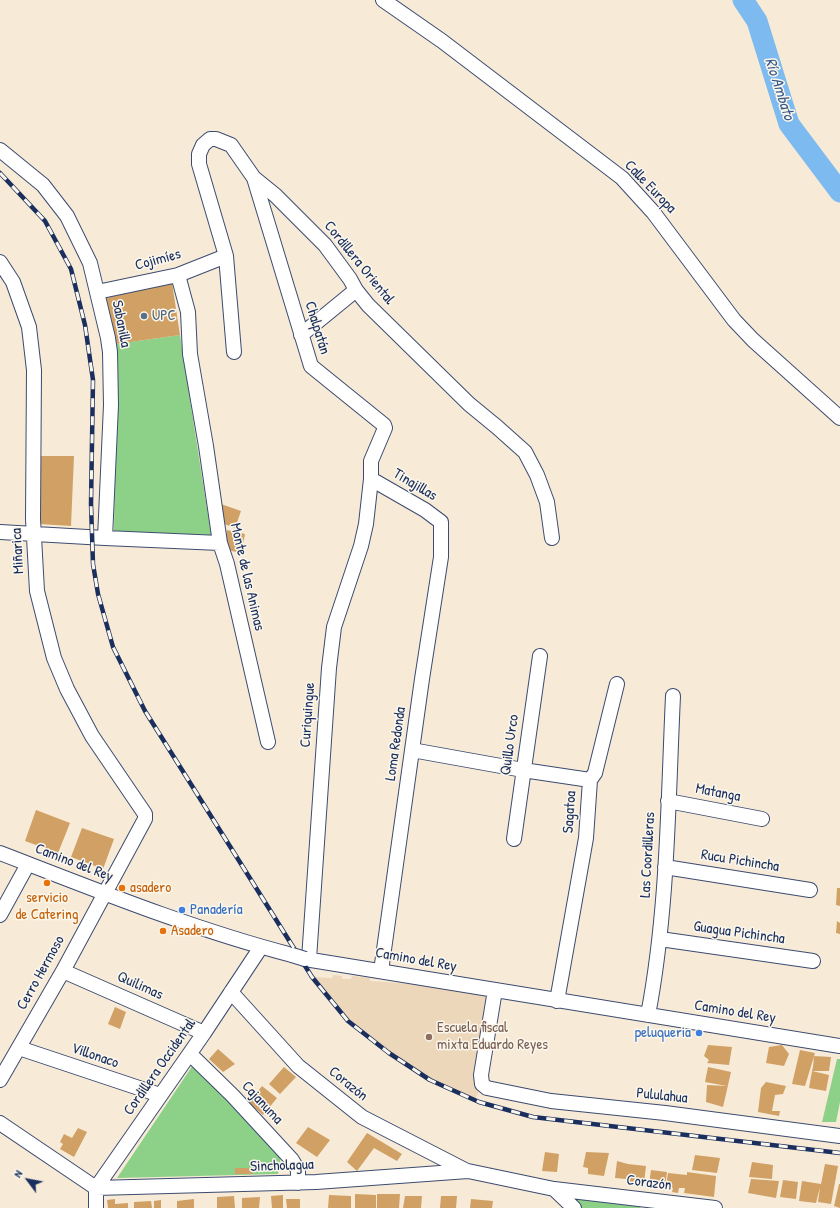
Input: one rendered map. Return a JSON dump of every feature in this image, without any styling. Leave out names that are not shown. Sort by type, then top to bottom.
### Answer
[{"type":"street","name":"Calle Europa","points":[[383,0],[442,40],[622,178],[653,212],[734,320],[753,340],[840,418]]},
{"type":"street","name":"Cordillera Oriental","points":[[226,256],[199,164],[199,154],[203,145],[210,139],[216,139],[231,145],[254,178],[275,195],[325,245],[368,305],[469,404],[525,452],[537,475],[547,502],[552,538]]},
{"type":"street","name":"Sabanilla","points":[[0,150],[43,185],[67,216],[90,263],[110,352],[111,405],[105,538]]},
{"type":"street","name":"Chalpatán","points":[[254,178],[311,366],[384,425],[384,430],[371,461],[371,479]]},
{"type":"street","name":"Cojimíes","points":[[97,292],[178,275],[226,256]]},
{"type":"street","points":[[226,256],[234,352]]},
{"type":"street","name":"Miñarica","points":[[0,262],[13,282],[29,327],[34,370],[34,534],[37,591],[54,658],[67,689],[92,736],[145,814],[145,819]]},
{"type":"street","name":"Monte de las Animas","points":[[178,275],[188,312],[190,354],[220,543],[268,742]]},
{"type":"street","points":[[301,335],[356,290]]},
{"type":"street","name":"Tinajillas","points":[[371,479],[425,510],[441,522]]},
{"type":"street","name":"Curiquingue","points":[[302,958],[328,676],[334,627],[361,546],[366,524],[371,479]]},
{"type":"street","name":"Loma Redonda","points":[[381,971],[441,557],[441,522]]},
{"type":"street","points":[[0,532],[220,543]]},
{"type":"street","name":"Quillo Urco","points":[[514,839],[540,656]]},
{"type":"street","points":[[590,780],[595,773],[617,684]]},
{"type":"street","name":"Las Coordilleras","points":[[648,1015],[660,939],[673,696]]},
{"type":"street","name":"Sagatoa","points":[[412,750],[523,770],[590,780],[586,838],[557,1001]]},
{"type":"street","name":"Matanga","points":[[668,801],[762,819]]},
{"type":"street","name":"Cerro Hermoso","points":[[0,1080],[63,970],[145,819]]},
{"type":"street","name":"Camino del Rey","points":[[0,853],[178,921],[302,958],[557,1001],[840,1046]]},
{"type":"street","points":[[0,915],[28,864]]},
{"type":"street","name":"Rucu Pichincha","points":[[665,867],[810,890]]},
{"type":"street","name":"Guagua Pichincha","points":[[660,939],[814,960]]},
{"type":"street","name":"Cordillera Occidental","points":[[96,1188],[190,1054],[261,947]]},
{"type":"street","name":"Quilimas","points":[[63,970],[204,1033]]},
{"type":"street","name":"Pululahua","points":[[495,990],[481,1075],[482,1084],[487,1088],[551,1101],[666,1113],[840,1136]]},
{"type":"street","name":"Corazón","points":[[231,992],[298,1066],[362,1117],[468,1171]]},
{"type":"street","name":"Villonaco","points":[[19,1048],[160,1096]]},
{"type":"street","name":"Cajanuma","points":[[190,1054],[233,1096],[292,1160],[298,1170],[298,1183]]},
{"type":"street","points":[[0,1123],[96,1188],[96,1208]]},
{"type":"street","name":"Sincholagua","points":[[96,1188],[298,1183],[468,1171],[554,1189]]},
{"type":"street","points":[[554,1189],[574,1208]]},
{"type":"street","name":"Corazón","points":[[554,1189],[715,1208]]},
{"type":"shaded area","name":"Escuela fiscal mixta Eduardo Reyes","points":[[333,975],[342,976],[342,979],[351,979],[352,976],[370,978],[370,981],[495,990],[482,1084],[475,1100],[430,1080],[389,1053],[348,1021],[312,977],[332,978]]},
{"type":"green space","points":[[180,335],[211,535],[114,531],[116,344]]},
{"type":"green space","points":[[837,1059],[840,1059],[840,1102],[836,1122],[822,1122]]},
{"type":"green space","points":[[193,1065],[281,1155],[278,1174],[117,1178]]},
{"type":"green space","points":[[575,1199],[641,1206],[640,1208],[582,1208],[573,1203]]},
{"type":"building","name":"UPC","points":[[172,283],[180,335],[116,344],[106,298]]},
{"type":"building","points":[[41,456],[74,456],[71,526],[39,524]]},
{"type":"building","points":[[221,504],[241,511],[235,528],[219,522]]},
{"type":"building","points":[[227,530],[245,534],[241,553],[223,549]]},
{"type":"building","points":[[36,810],[70,823],[58,853],[25,841]]},
{"type":"building","points":[[82,828],[114,839],[103,869],[71,857]]},
{"type":"building","points":[[837,888],[840,888],[840,906],[836,905]]},
{"type":"building","points":[[837,921],[840,923],[840,934],[836,933]]},
{"type":"building","points":[[115,1007],[126,1012],[120,1029],[108,1024]]},
{"type":"building","points":[[708,1045],[732,1047],[729,1065],[707,1063],[709,1060],[704,1056]]},
{"type":"building","points":[[782,1045],[789,1054],[784,1066],[766,1063],[769,1047]]},
{"type":"building","points":[[218,1049],[235,1064],[223,1072],[209,1059]]},
{"type":"building","points":[[800,1050],[815,1053],[805,1086],[792,1084]]},
{"type":"building","points":[[814,1056],[831,1057],[829,1071],[812,1071]]},
{"type":"building","points":[[284,1067],[296,1077],[280,1094],[269,1084]]},
{"type":"building","points":[[708,1067],[731,1072],[723,1107],[706,1102],[707,1085],[727,1086],[705,1082]]},
{"type":"building","points":[[812,1071],[829,1075],[826,1091],[809,1088]]},
{"type":"building","points":[[766,1082],[786,1086],[783,1094],[775,1095],[772,1111],[780,1111],[779,1116],[758,1112],[761,1088]]},
{"type":"building","points":[[262,1086],[277,1098],[263,1115],[249,1103]]},
{"type":"building","points":[[308,1127],[330,1140],[317,1157],[296,1143]]},
{"type":"building","points":[[78,1128],[87,1132],[74,1157],[60,1149],[63,1144],[60,1142],[64,1134],[72,1138]]},
{"type":"building","points":[[367,1133],[402,1154],[397,1161],[374,1148],[357,1171],[347,1162]]},
{"type":"building","points":[[545,1152],[559,1154],[557,1172],[542,1171]]},
{"type":"building","points":[[586,1152],[609,1153],[604,1176],[588,1174],[588,1168],[583,1167]]},
{"type":"building","points":[[695,1155],[720,1158],[717,1173],[692,1170]]},
{"type":"building","points":[[617,1161],[646,1166],[644,1183],[615,1178]]},
{"type":"building","points":[[752,1162],[773,1165],[772,1179],[749,1177]]},
{"type":"building","points":[[825,1164],[838,1166],[831,1204],[818,1202],[820,1187],[816,1203],[799,1201],[802,1181],[821,1184]]},
{"type":"building","points":[[235,1168],[253,1168],[253,1174],[235,1174]]},
{"type":"building","points":[[651,1170],[667,1172],[665,1187],[649,1184]]},
{"type":"building","points":[[687,1172],[716,1176],[714,1197],[684,1193],[685,1188],[679,1188],[678,1193],[672,1192],[673,1188],[666,1186],[668,1173],[687,1175]]},
{"type":"building","points":[[751,1179],[779,1181],[776,1198],[748,1193]]},
{"type":"building","points":[[783,1180],[798,1182],[796,1199],[780,1197]]},
{"type":"building","points":[[840,1184],[840,1208],[834,1206]]},
{"type":"building","points":[[355,1194],[376,1195],[376,1208],[355,1208]]},
{"type":"building","points":[[377,1194],[400,1194],[399,1208],[377,1208]]},
{"type":"building","points":[[283,1195],[283,1208],[272,1208],[271,1196]]},
{"type":"building","points":[[329,1195],[351,1196],[351,1208],[328,1208]]},
{"type":"building","points":[[234,1196],[235,1208],[217,1208],[217,1197]]},
{"type":"building","points":[[405,1196],[422,1196],[421,1208],[403,1208]]},
{"type":"building","points":[[441,1196],[457,1196],[456,1208],[440,1208]]},
{"type":"building","points":[[260,1197],[259,1208],[242,1208],[242,1198]]},
{"type":"building","points":[[115,1199],[115,1204],[128,1203],[128,1208],[108,1208],[107,1200]]},
{"type":"building","points":[[194,1199],[194,1208],[177,1208],[177,1201]]},
{"type":"building","points":[[286,1199],[300,1199],[300,1208],[287,1208]]},
{"type":"building","points":[[471,1199],[493,1201],[492,1208],[470,1208]]},
{"type":"building","points":[[161,1200],[161,1208],[154,1208],[154,1201]]},
{"type":"building","points":[[151,1201],[152,1208],[134,1208],[134,1202]]},
{"type":"waterway","name":"Río Ambato","points":[[743,0],[757,21],[789,124],[840,192]]},
{"type":"railway","points":[[0,173],[45,221],[71,269],[85,325],[93,380],[91,504],[93,564],[98,594],[113,647],[145,711],[312,977],[348,1021],[389,1053],[430,1080],[479,1102],[533,1117],[840,1153]]},
{"type":"place","name":"UPC","points":[[144,316]]},
{"type":"place","name":"servicio de Catering","points":[[47,883]]},
{"type":"place","name":"asadero","points":[[122,888]]},
{"type":"place","name":"Panadería","points":[[182,910]]},
{"type":"place","name":"Asadero","points":[[163,931]]},
{"type":"place","name":"peluqueria","points":[[699,1033]]},
{"type":"place","name":"Escuela fiscal mixta Eduardo Reyes","points":[[429,1037]]}]
